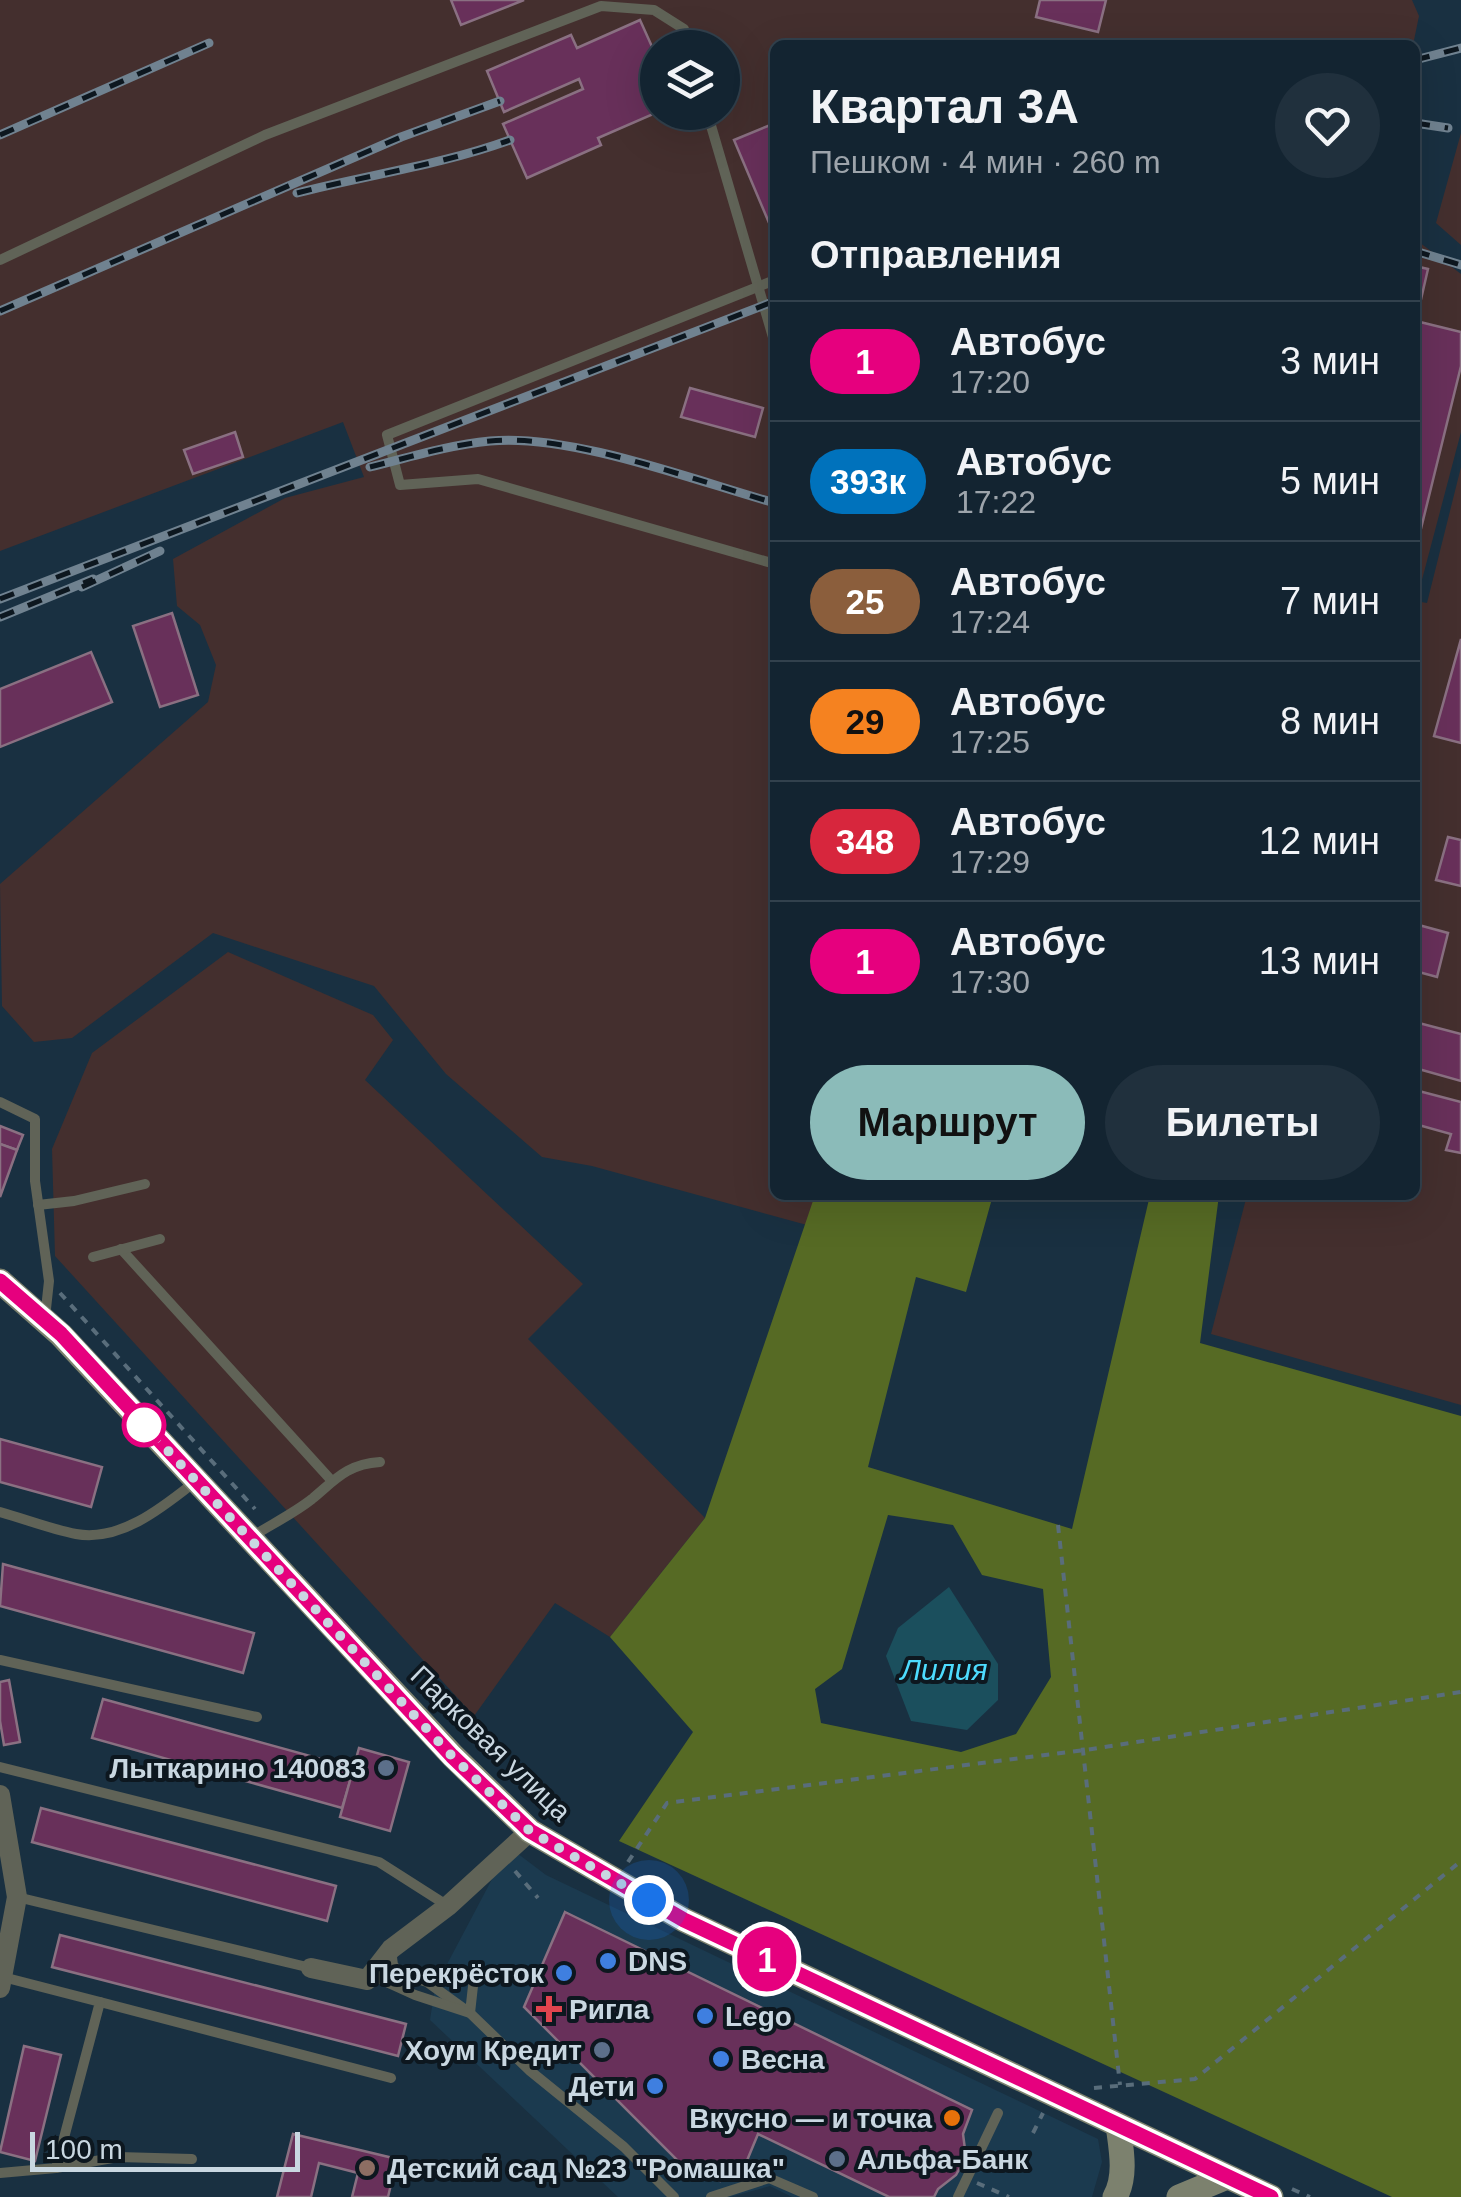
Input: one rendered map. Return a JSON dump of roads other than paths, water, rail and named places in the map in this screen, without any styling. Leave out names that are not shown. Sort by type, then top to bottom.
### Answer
[{"type":"main road","name":"Парковая улица","points":[[0,1281],[45,1319],[196,1481],[260,1532],[452,1756],[530,1831],[684,1920],[1271,2197]]},
{"type":"main road","points":[[1115,2197],[1120,2191],[1123,2160],[1118,2125]]},
{"type":"main road","points":[[1179,2197],[1227,2177]]},
{"type":"street","points":[[0,1795],[17,1896],[2,1982]]},
{"type":"street","points":[[310,1968],[367,1980],[391,1949],[448,1906],[530,1831]]},
{"type":"lane","points":[[0,260],[265,135],[601,6],[654,10],[684,30]]},
{"type":"lane","points":[[712,130],[770,329]]},
{"type":"lane","points":[[770,282],[387,435],[400,485],[478,479],[770,563]]},
{"type":"lane","points":[[0,1102],[35,1119],[38,1204],[49,1281],[45,1319]]},
{"type":"lane","points":[[38,1204],[74,1201],[145,1184]]},
{"type":"lane","points":[[93,1257],[160,1239]]},
{"type":"lane","points":[[122,1249],[331,1480]]},
{"type":"lane","points":[[260,1532],[360,1463],[380,1462]]},
{"type":"lane","points":[[0,1512],[80,1535],[118,1529],[151,1516],[196,1481]]},
{"type":"lane","points":[[0,1660],[258,1717]]},
{"type":"lane","points":[[0,1767],[378,1862],[448,1906]]},
{"type":"lane","points":[[17,1896],[310,1968]]},
{"type":"lane","points":[[391,1949],[393,1965],[401,1974],[427,1982],[470,2013],[529,2070],[624,2147],[674,2197]]},
{"type":"lane","points":[[375,1972],[382,1980],[414,1995],[470,2013]]},
{"type":"lane","points":[[2,1982],[100,2002],[391,2078]]},
{"type":"lane","points":[[470,2013],[474,1986]]},
{"type":"lane","points":[[56,2168],[100,2002]]},
{"type":"lane","points":[[958,2197],[998,2113]]},
{"type":"lane","points":[[0,2173],[118,2157],[192,2159]]},
{"type":"lane","points":[[711,2197],[769,2178],[813,2197]]},
{"type":"water","name":"Лилия","points":[[949,1587],[998,1664],[998,1700],[967,1730],[911,1721],[886,1656],[898,1628]]},
{"type":"railway","points":[[0,135],[209,43]]},
{"type":"railway","points":[[1420,59],[1461,48]]},
{"type":"railway","points":[[0,311],[401,137],[500,101]]},
{"type":"railway","points":[[1420,124],[1448,128]]},
{"type":"railway","points":[[297,193],[431,163],[510,140]]},
{"type":"railway","points":[[1420,253],[1461,265]]},
{"type":"railway","points":[[0,599],[770,303]]},
{"type":"railway","points":[[370,467],[460,445],[522,440],[595,451],[770,502]]},
{"type":"railway","points":[[82,587],[160,551]]},
{"type":"railway","points":[[0,617],[93,579]]},
{"type":"place","name":"Лыткарино 140083","points":[[386,1768]]},
{"type":"place","name":"DNS","points":[[608,1961]]},
{"type":"place","name":"Перекрёсток","points":[[564,1973]]},
{"type":"place","name":"Ригла","points":[[549,2009]]},
{"type":"place","name":"Lego","points":[[705,2016]]},
{"type":"place","name":"Хоум Кредит","points":[[602,2050]]},
{"type":"place","name":"Весна","points":[[721,2059]]},
{"type":"place","name":"Дети","points":[[655,2086]]},
{"type":"place","name":"Вкусно — и точка","points":[[952,2118]]},
{"type":"place","name":"Альфа-Банк","points":[[837,2159]]},
{"type":"place","name":"Детский сад №23 \"Ромашка\"","points":[[367,2168]]}]
